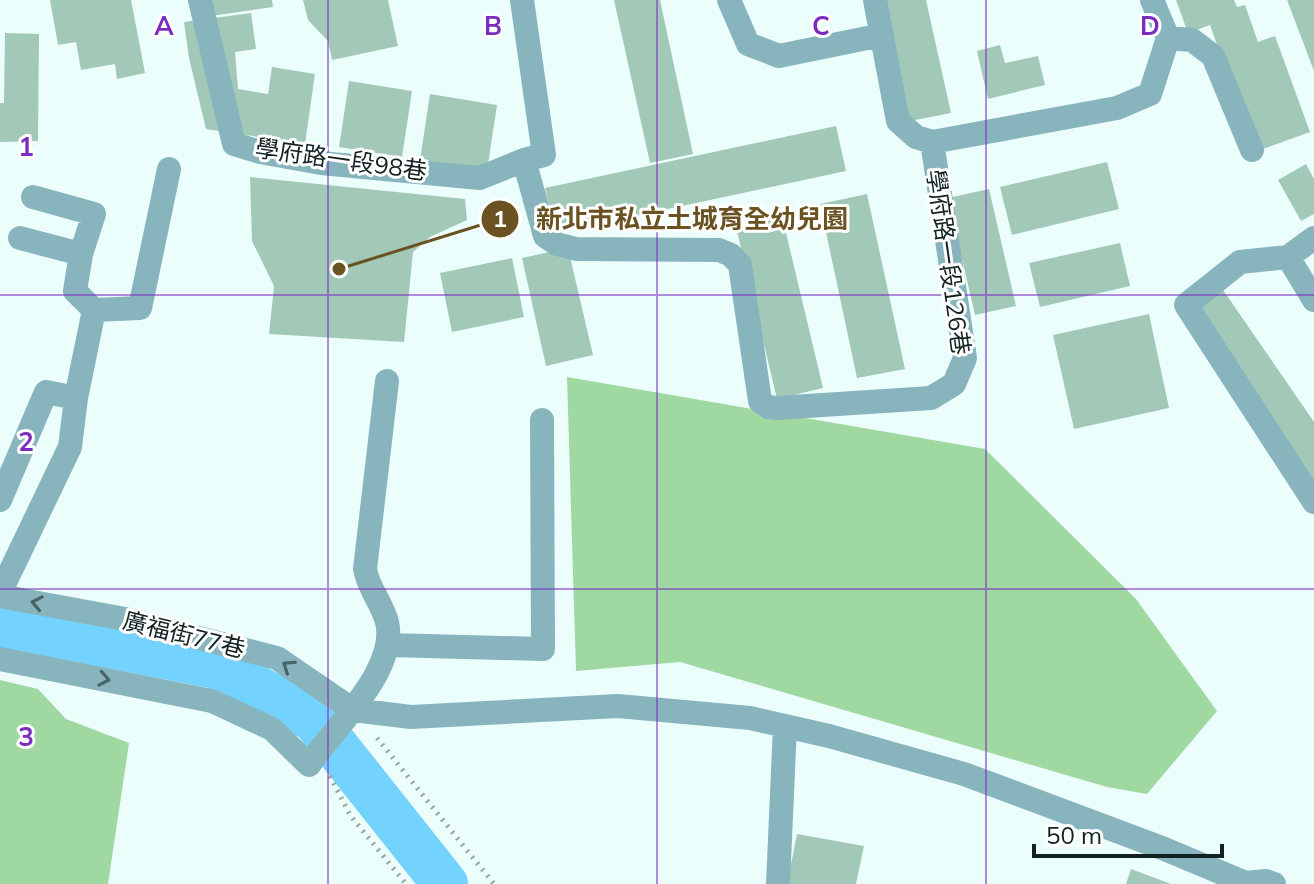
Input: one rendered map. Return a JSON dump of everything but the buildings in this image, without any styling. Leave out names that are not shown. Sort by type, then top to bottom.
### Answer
[{"type":"street","name":"學府路一段98巷","points":[[200,0],[234,144],[321,163],[480,178],[534,157]]},
{"type":"street","points":[[522,0],[534,157]]},
{"type":"street","points":[[729,0],[748,44],[779,56],[882,35]]},
{"type":"street","name":"學府路一段126巷","points":[[875,0],[898,121],[916,137],[932,142],[1117,108],[1150,94],[1168,38]]},
{"type":"street","points":[[1152,0],[1168,38],[1192,40],[1213,56],[1252,150]]},
{"type":"street","name":"學府路一段126巷","points":[[534,157],[545,236],[557,244],[576,249],[719,250],[731,255],[740,265],[760,401],[776,408],[931,398],[954,384],[965,358],[932,142]]},
{"type":"street","points":[[33,197],[94,214],[81,254],[75,291],[94,310],[140,308],[169,169]]},
{"type":"street","points":[[20,238],[81,254]]},
{"type":"street","points":[[1314,238],[1288,257],[1240,262],[1186,305],[1314,502]]},
{"type":"street","points":[[1288,257],[1314,300]]},
{"type":"street","points":[[0,594],[70,447],[76,398],[94,310]]},
{"type":"street","points":[[0,659],[212,701],[272,729],[313,760],[349,715],[379,668],[389,645],[387,622],[365,569],[387,381]]},
{"type":"street","points":[[0,500],[46,392],[76,398]]},
{"type":"street","points":[[389,645],[543,649],[542,420]]},
{"type":"street","name":"廣福街77巷","points":[[0,594],[125,619],[277,658],[349,715]]},
{"type":"street","points":[[349,715],[411,717],[618,706],[750,718],[964,774],[1246,883],[1266,881],[1274,884]]},
{"type":"street","points":[[778,884],[785,726]]},
{"type":"green space","points":[[567,377],[985,449],[1136,599],[1217,711],[1147,794],[1107,787],[680,662],[576,671]]},
{"type":"green space","points":[[0,680],[38,689],[66,719],[129,743],[108,884],[0,884]]},
{"type":"waterway","points":[[0,624],[216,666],[314,719],[445,884]]},
{"type":"place","name":"新北市私立土城育全幼兒園","points":[[339,269]]}]
